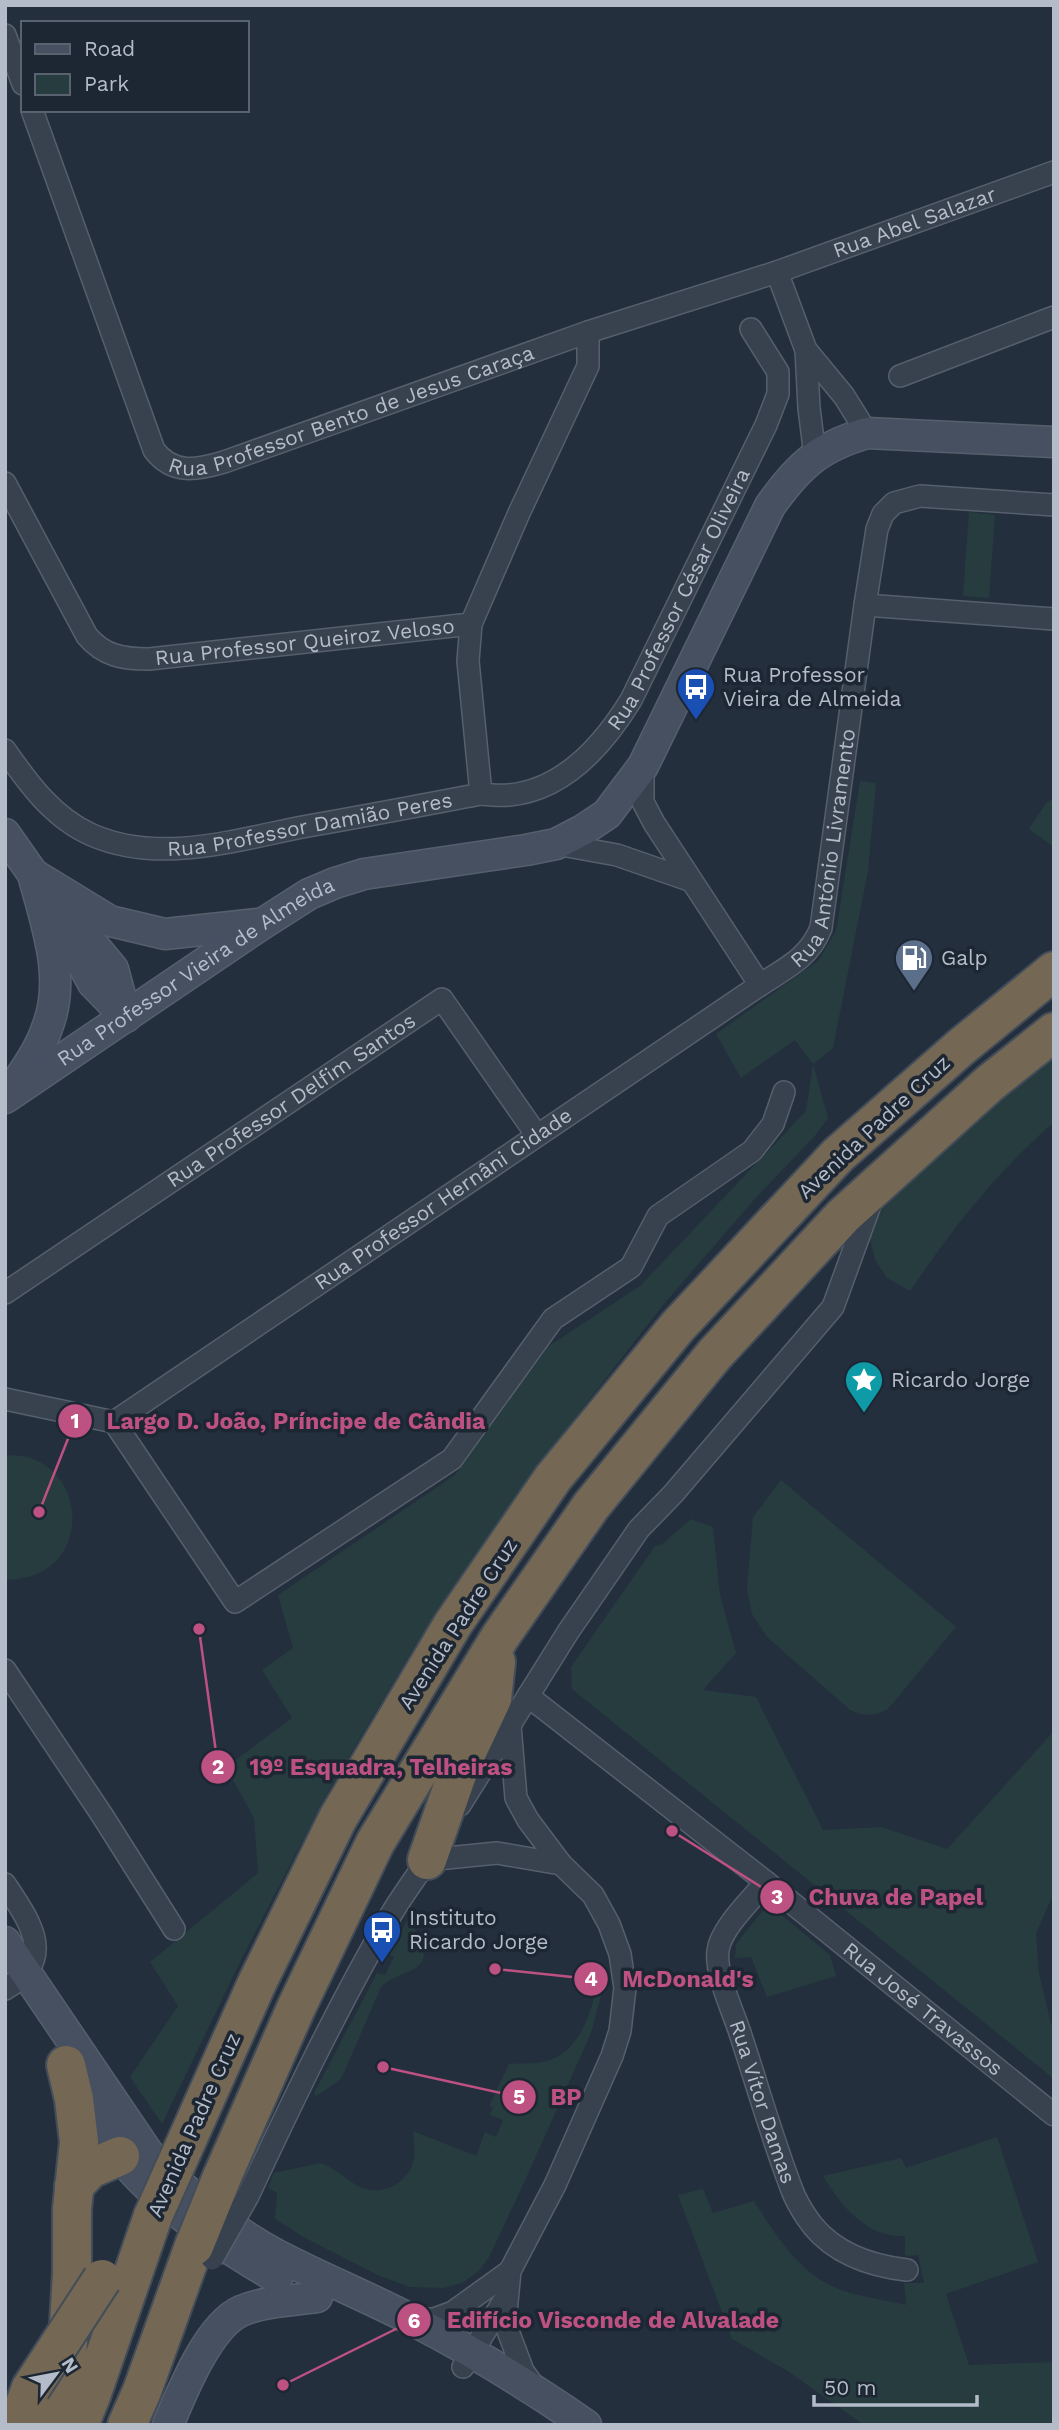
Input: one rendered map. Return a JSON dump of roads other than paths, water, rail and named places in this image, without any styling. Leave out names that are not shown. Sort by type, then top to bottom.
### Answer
[{"type":"highway","name":"Avenida Padre Cruz","points":[[79,2425],[153,2216],[257,1983],[338,1818],[453,1624],[553,1478],[678,1326],[838,1155],[961,1047],[1054,971]]},
{"type":"highway","name":"Avenida Padre Cruz","points":[[135,2408],[235,2187],[296,2008],[375,1843],[500,1637],[591,1506],[714,1355],[843,1216],[990,1083],[1054,1032]]},
{"type":"highway","points":[[427,1860],[459,1769],[492,1699],[500,1637]]},
{"type":"highway","points":[[47,2425],[66,2378],[74,2186],[79,2141],[66,2065]]},
{"type":"highway","points":[[74,2186],[90,2169],[120,2156]]},
{"type":"highway","points":[[18,2425],[31,2388],[102,2279],[153,2216]]},
{"type":"street","points":[[5,35],[21,79]]},
{"type":"street","name":"Rua Professor Bento de Jesus Caraça","points":[[33,112],[154,450],[163,462],[170,466],[203,469],[588,332],[777,272]]},
{"type":"street","name":"Rua Abel Salazar","points":[[777,272],[1054,172]]},
{"type":"street","points":[[777,272],[806,350],[808,408],[815,456]]},
{"type":"street","points":[[900,376],[1054,317]]},
{"type":"street","name":"Rua Professor César Oliveira","points":[[481,794],[510,795],[542,787],[567,774],[593,752],[613,729],[631,700],[766,425],[778,394],[778,372],[751,330]]},
{"type":"street","name":"Rua Professor Queiroz Veloso","points":[[5,483],[87,636],[105,653],[117,657],[149,659],[471,624],[519,513],[588,366],[588,332]]},
{"type":"street","points":[[806,350],[844,396],[867,433]]},
{"type":"street","name":"Rua Professor Vieira de Almeida","points":[[7,1097],[309,894],[364,874],[556,844],[607,814],[642,766],[770,506],[789,479],[815,456],[840,441],[867,433],[1054,442]]},
{"type":"street","name":"Rua António Livramento","points":[[760,985],[803,956],[814,944],[821,928],[879,521],[894,503],[920,496],[1054,505]]},
{"type":"street","points":[[865,605],[1054,619]]},
{"type":"street","name":"Rua Professor Damião Peres","points":[[5,750],[44,801],[78,827],[106,840],[156,848],[206,846],[481,794],[468,661],[471,624]]},
{"type":"street","points":[[642,766],[643,802],[690,880],[760,985]]},
{"type":"street","points":[[5,834],[33,874],[113,969],[126,1017]]},
{"type":"street","points":[[556,844],[617,855],[690,880]]},
{"type":"street","points":[[33,874],[110,921],[164,934],[262,924]]},
{"type":"street","points":[[7,1097],[36,1052],[48,1027],[57,989],[51,942],[33,874]]},
{"type":"street","name":"Rua Professor Hernâni Cidade","points":[[114,1422],[760,985]]},
{"type":"street","name":"Rua Professor Delfim Santos","points":[[5,1293],[442,999],[536,1134]]},
{"type":"street","points":[[5,1398],[114,1422],[235,1602],[452,1459],[553,1319],[631,1267],[659,1216],[751,1151],[773,1124],[784,1092]]},
{"type":"street","name":"Avenida Padre Cruz","points":[[235,2187],[335,2017],[390,1916],[568,1632],[639,1529],[673,1494],[833,1307],[879,1182]]},
{"type":"street","points":[[5,1670],[174,1929]]},
{"type":"street","name":"Rua José Travassos","points":[[528,1696],[766,1882],[1054,2115]]},
{"type":"street","points":[[510,1725],[516,1798],[528,1820],[561,1864],[593,1895],[609,1924],[620,1954],[625,1988],[620,2031],[612,2056],[555,2185],[510,2271],[505,2323],[523,2371],[538,2392]]},
{"type":"street","points":[[427,1860],[496,1853],[561,1864]]},
{"type":"street","name":"Rua Vítor Damas","points":[[766,1882],[723,1936],[718,1951],[720,1969],[731,2005],[795,2197],[813,2226],[839,2249],[871,2264],[908,2270]]},
{"type":"street","points":[[5,1884],[32,1925],[36,1950],[12,1980]]},
{"type":"street","points":[[5,1942],[12,1980],[87,2093],[102,2127],[120,2156],[138,2178],[188,2220],[239,2255],[317,2297],[467,2359],[538,2392],[586,2425]]},
{"type":"street","points":[[12,1980],[148,2153],[177,2163],[200,2202],[274,2253],[409,2319],[557,2425]]},
{"type":"street","points":[[120,2156],[136,2156],[150,2162],[177,2163]]},
{"type":"street","points":[[409,2319],[434,2319],[453,2312],[510,2271]]},
{"type":"street","points":[[467,2359],[508,2295]]},
{"type":"street","points":[[168,2425],[205,2350],[221,2325],[240,2311],[317,2297]]},
{"type":"place","name":"Rua Professor Vieira de Almeida","points":[[696,721]]},
{"type":"place","name":"Galp","points":[[914,992]]},
{"type":"place","name":"Ricardo Jorge","points":[[864,1414]]},
{"type":"place","name":"Largo D. João, Príncipe de Cândia","points":[[39,1512]]},
{"type":"place","name":"19º Esquadra, Telheiras","points":[[199,1629]]},
{"type":"place","name":"Chuva de Papel","points":[[672,1831]]},
{"type":"place","name":"Instituto Ricardo Jorge","points":[[382,1964]]},
{"type":"place","name":"McDonald's","points":[[495,1969]]},
{"type":"place","name":"BP","points":[[383,2067]]},
{"type":"place","name":"Edifício Visconde de Alvalade","points":[[283,2385]]}]
